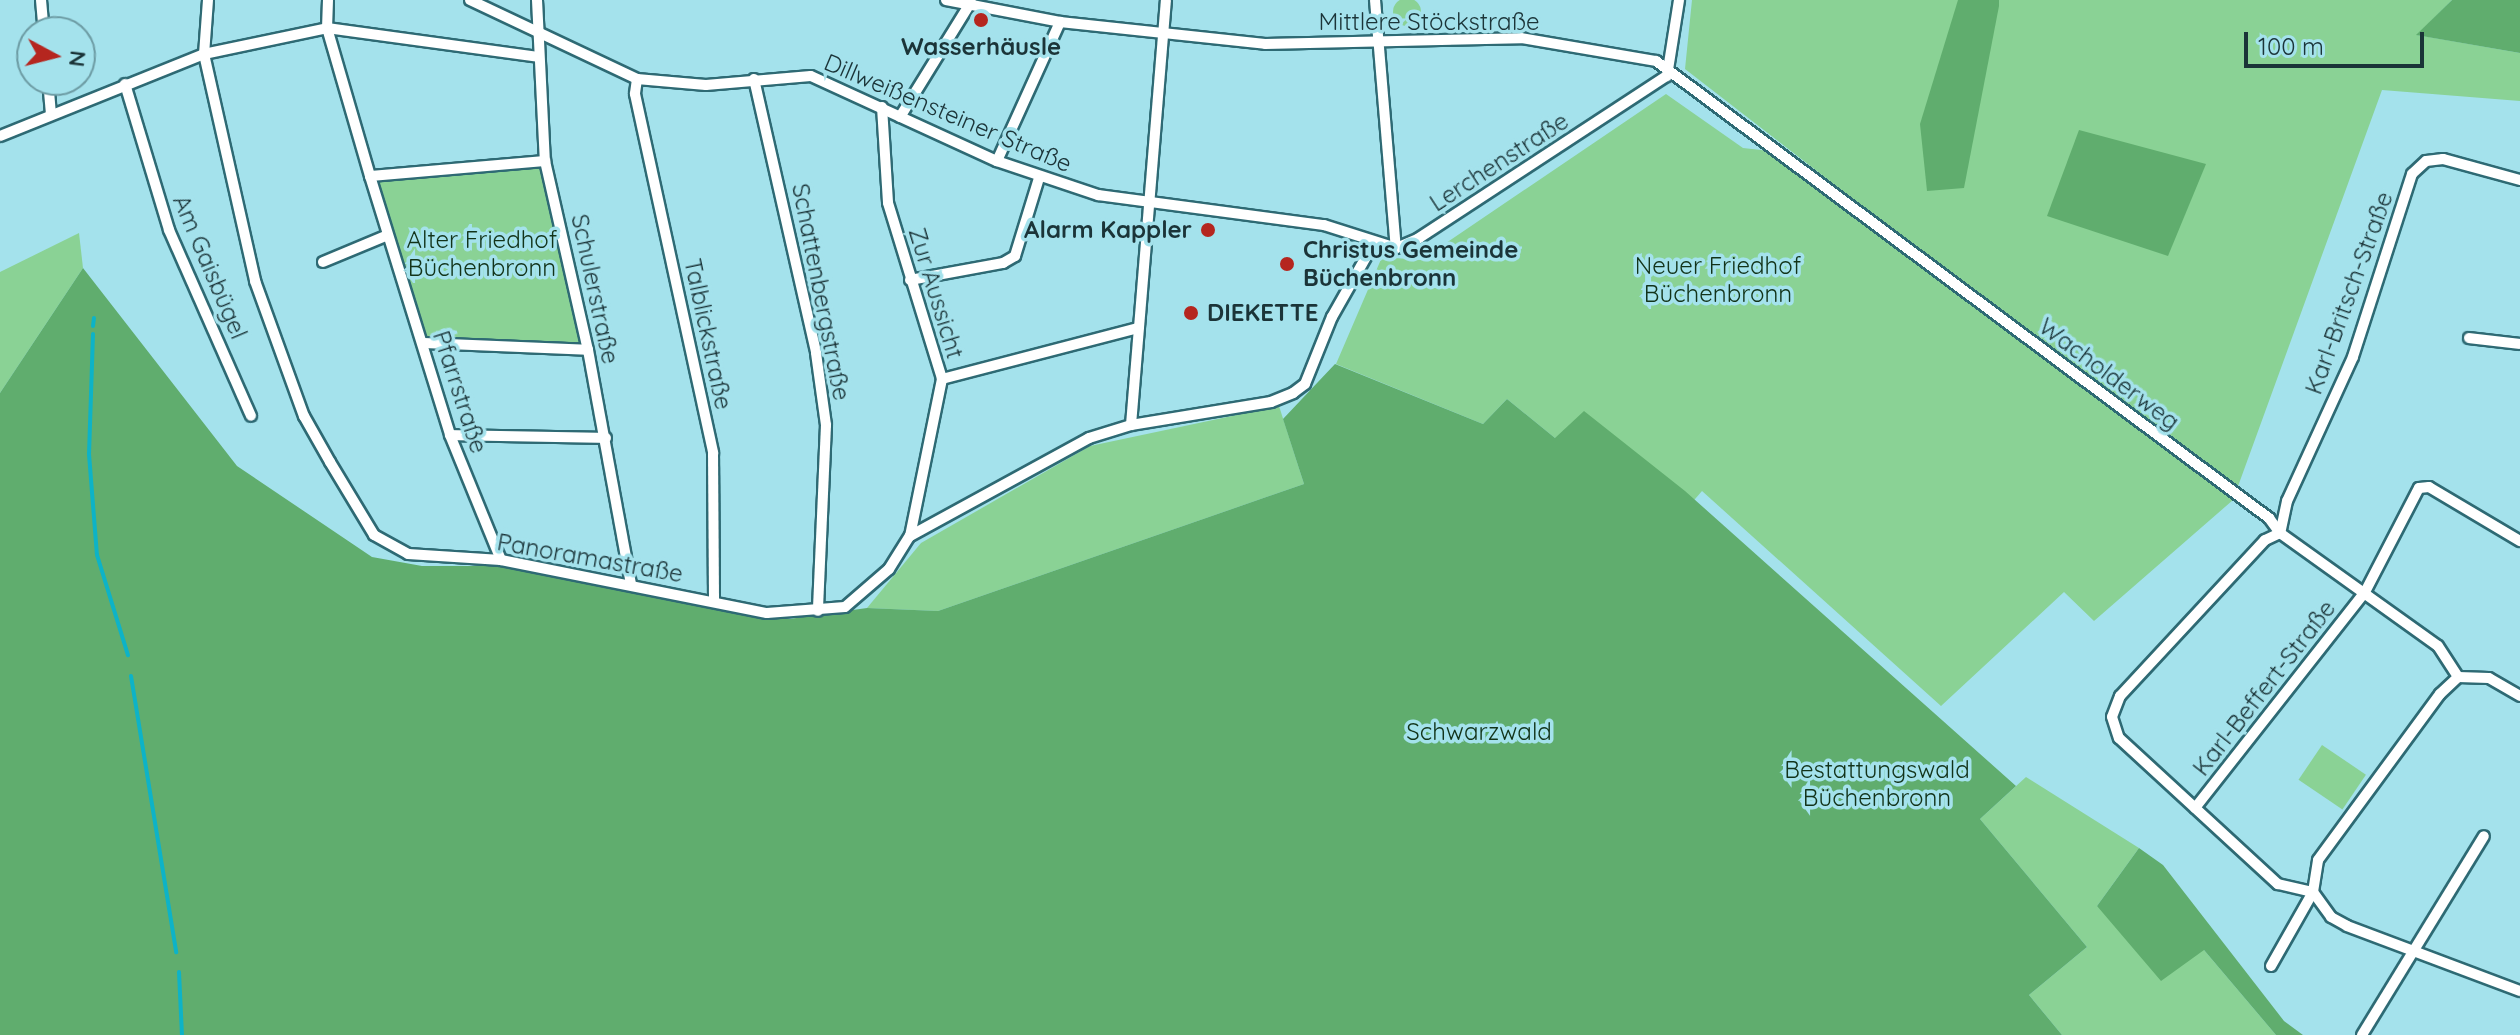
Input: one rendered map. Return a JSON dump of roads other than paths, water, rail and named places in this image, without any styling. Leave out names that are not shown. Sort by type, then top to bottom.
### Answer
[{"type":"street","name":"Panoramastraße","points":[[208,0],[204,54],[255,281],[304,416],[358,514],[387,546],[408,554],[501,560],[782,615],[845,607],[861,597],[889,569],[910,536],[1089,438],[1131,425],[1271,402],[1305,384],[1332,317],[1374,243]]},
{"type":"street","name":"Pfarrstraße","points":[[328,0],[327,28],[388,235],[450,435],[501,560]]},
{"type":"street","name":"Dillweißensteiner Straße","points":[[470,0],[637,79],[706,85],[811,76],[1039,178],[1148,202],[1324,225],[1374,243]]},
{"type":"street","name":"Schulerstraße","points":[[537,0],[545,161],[606,438],[631,584]]},
{"type":"street","name":"Mittlere Stöckstraße","points":[[946,0],[971,2],[1060,22],[1265,44],[1521,38],[1656,61],[1671,69]]},
{"type":"street","points":[[1131,425],[1166,0]]},
{"type":"street","points":[[1374,243],[1396,248],[1375,0]]},
{"type":"street","points":[[1671,69],[1679,0]]},
{"type":"street","points":[[900,117],[971,2]]},
{"type":"street","points":[[997,161],[1060,22]]},
{"type":"street","points":[[0,136],[204,54],[327,28],[538,57]]},
{"type":"street","name":"Lerchenstraße","points":[[1396,248],[1419,238],[1634,98],[1671,69]]},
{"type":"street","name":"Wacholderweg","points":[[1671,69],[2269,518],[2280,533],[2438,646],[2458,677]]},
{"type":"street","name":"Talblickstraße","points":[[637,79],[635,94],[713,453],[714,601]]},
{"type":"street","name":"Schattenbergstraße","points":[[754,79],[813,338],[826,425],[818,611]]},
{"type":"street","name":"Am Gaisbügel","points":[[125,84],[169,230],[251,416]]},
{"type":"street","points":[[49,96],[51,113]]},
{"type":"street","name":"Zur Aussicht","points":[[882,107],[888,203],[942,379],[910,536]]},
{"type":"street","name":"Karl-Britsch-Straße","points":[[2280,533],[2287,501],[2353,357],[2412,174],[2426,161],[2443,159],[2520,180]]},
{"type":"street","points":[[370,176],[545,161]]},
{"type":"street","points":[[910,280],[1003,263],[1015,256],[1039,178]]},
{"type":"street","points":[[323,262],[388,235]]},
{"type":"street","points":[[942,379],[1138,328]]},
{"type":"street","points":[[2469,338],[2520,344]]},
{"type":"street","points":[[423,343],[588,350]]},
{"type":"street","points":[[450,435],[606,438]]},
{"type":"street","name":"Karl-Beffert-Straße","points":[[2195,808],[2365,592],[2419,488],[2429,487],[2520,541]]},
{"type":"street","points":[[2280,533],[2265,540],[2114,707],[2119,738],[2278,884],[2313,892],[2331,917],[2410,954],[2520,991]]},
{"type":"street","points":[[2271,966],[2313,892],[2318,860],[2440,694],[2458,677],[2489,678],[2520,696]]},
{"type":"street","points":[[2362,1035],[2484,836]]},
{"type":"waterway","points":[[93,326],[94,318]]},
{"type":"waterway","points":[[93,334],[89,454],[97,555],[128,655]]},
{"type":"waterway","points":[[131,676],[176,952]]},
{"type":"waterway","points":[[179,972],[182,1035]]},
{"type":"place","name":"Wasserhäusle","points":[[981,20]]},
{"type":"place","name":"Alarm Kappler","points":[[1208,230]]},
{"type":"place","name":"Christus Gemeinde Büchenbronn","points":[[1287,264]]},
{"type":"place","name":"DIEKETTE","points":[[1191,313]]},
{"type":"park label","name":"Alter Friedhof Büchenbronn","points":[[482,254]]},
{"type":"park label","name":"Neuer Friedhof Büchenbronn","points":[[1718,280]]},
{"type":"park label","name":"Schwarzwald","points":[[1479,732]]},
{"type":"park label","name":"Bestattungswald Büchenbronn","points":[[1877,784]]}]
